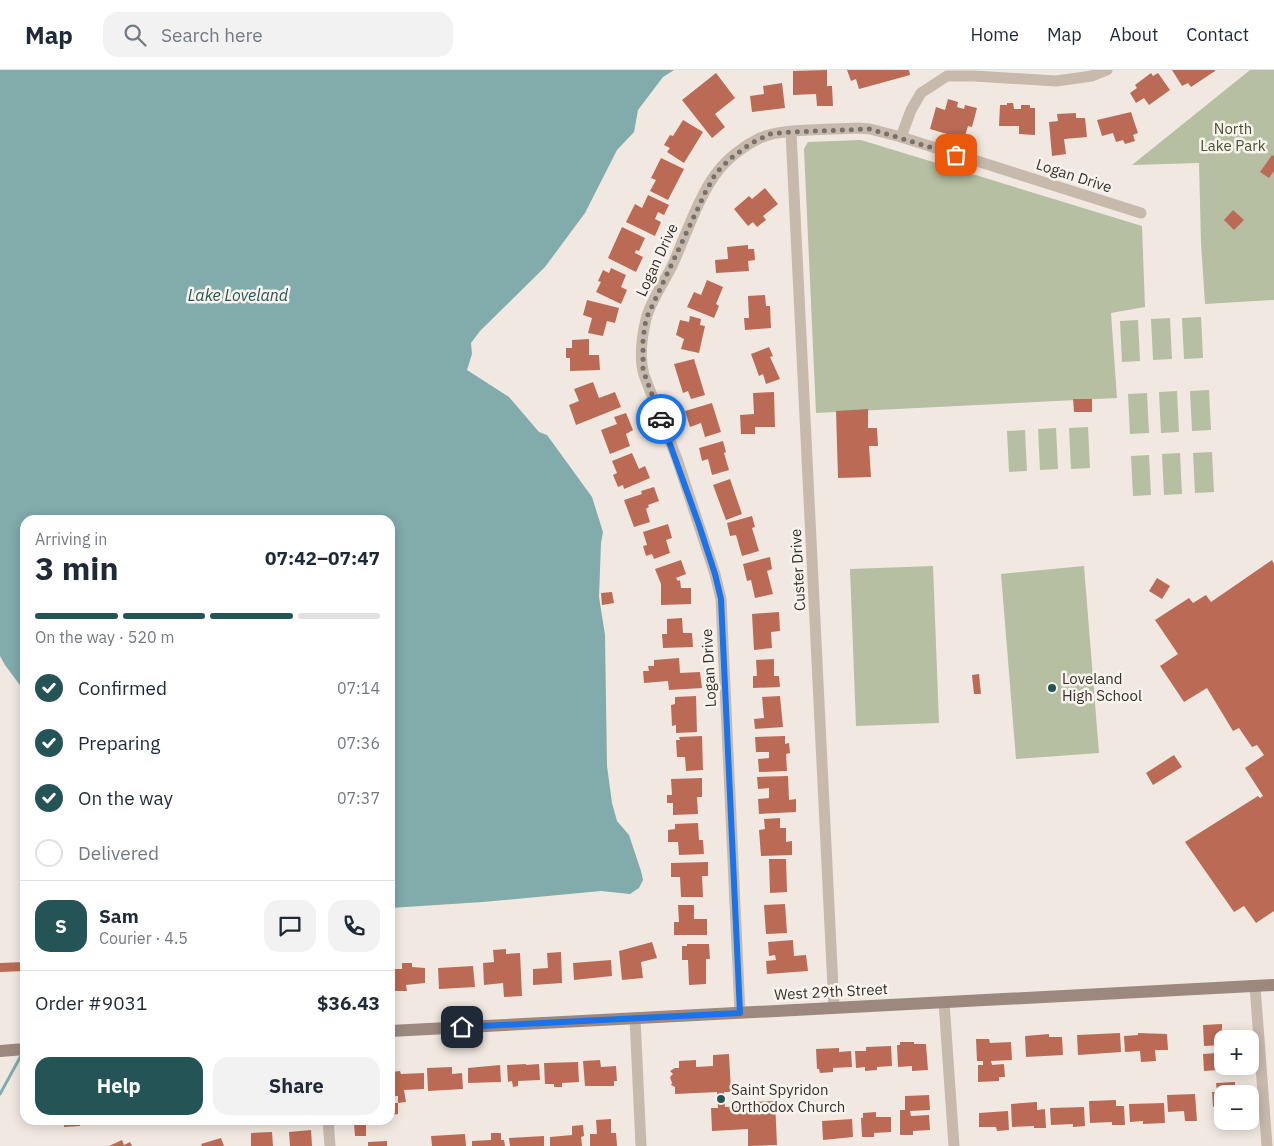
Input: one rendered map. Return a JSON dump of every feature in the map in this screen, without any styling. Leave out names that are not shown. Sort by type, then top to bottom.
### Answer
[{"type":"main road","name":"West 29th Street","points":[[395,1031],[1274,985]]},
{"type":"main road","points":[[0,1051],[20,1050]]},
{"type":"street","points":[[901,138],[911,110],[921,93],[947,76],[1056,81],[1092,76],[1106,70]]},
{"type":"street","name":"Logan Drive","points":[[740,1013],[721,599],[715,574],[677,459],[644,375],[642,362],[643,339],[648,313],[706,191],[716,173],[730,159],[759,138],[770,134],[858,128],[870,129],[901,138],[1141,213]]},
{"type":"street","name":"Custer Drive","points":[[791,132],[834,1008]]},
{"type":"street","points":[[1255,986],[1268,1146],[1274,1146]]},
{"type":"street","points":[[944,1002],[954,1146]]},
{"type":"street","points":[[635,1018],[641,1146]]},
{"type":"street","points":[[328,1125],[330,1146]]},
{"type":"green space","name":"North Lake Park","points":[[1250,70],[1274,70],[1274,300],[1205,304],[1199,163],[1132,165]]},
{"type":"green space","points":[[861,140],[1142,226],[1145,307],[1111,313],[1117,398],[816,413],[804,149],[808,142]]},
{"type":"green space","points":[[1201,317],[1203,358],[1184,359],[1182,318]]},
{"type":"green space","points":[[1170,318],[1172,359],[1153,360],[1151,319]]},
{"type":"green space","points":[[1138,320],[1140,361],[1122,362],[1120,321]]},
{"type":"green space","points":[[1209,390],[1211,430],[1192,431],[1190,391]]},
{"type":"green space","points":[[1177,391],[1179,432],[1161,433],[1159,392]]},
{"type":"green space","points":[[1147,393],[1149,433],[1130,434],[1128,394]]},
{"type":"green space","points":[[1088,427],[1090,468],[1071,469],[1069,428]]},
{"type":"green space","points":[[1056,428],[1058,469],[1040,470],[1038,429]]},
{"type":"green space","points":[[1025,430],[1027,471],[1009,472],[1007,431]]},
{"type":"green space","points":[[1212,452],[1214,492],[1195,493],[1193,453]]},
{"type":"green space","points":[[1180,453],[1182,494],[1164,495],[1162,454]]},
{"type":"green space","points":[[1149,455],[1151,495],[1133,496],[1131,456]]},
{"type":"green space","points":[[933,566],[939,723],[856,726],[850,569]]},
{"type":"green space","points":[[1084,566],[1099,753],[1016,759],[1001,574]]},
{"type":"water","name":"Lake Loveland","points":[[0,70],[674,70],[663,77],[638,110],[634,132],[617,150],[585,213],[545,267],[480,331],[471,343],[472,354],[467,370],[509,397],[539,432],[547,435],[592,497],[603,532],[599,597],[605,635],[607,766],[612,803],[617,821],[629,835],[641,871],[643,880],[639,888],[630,894],[601,891],[395,908],[395,515],[20,515],[20,685],[0,656]]},
{"type":"building","points":[[827,70],[827,86],[832,86],[833,106],[817,106],[816,94],[793,95],[793,71]]},
{"type":"building","points":[[847,70],[909,70],[910,75],[859,89],[856,79],[851,81]]},
{"type":"building","points":[[1172,70],[1215,71],[1191,87],[1188,83],[1182,86]]},
{"type":"building","points":[[716,73],[735,98],[715,114],[725,127],[712,138],[682,100]]},
{"type":"building","points":[[1151,73],[1153,76],[1158,73],[1170,90],[1149,105],[1144,98],[1136,103],[1130,93],[1137,88],[1135,85]]},
{"type":"building","points":[[782,83],[785,108],[752,112],[750,96],[764,94],[763,86]]},
{"type":"building","points":[[948,99],[958,102],[957,107],[964,109],[965,105],[977,108],[972,127],[968,126],[964,139],[930,129],[936,107],[945,110]]},
{"type":"building","points":[[1007,103],[1013,103],[1014,109],[1021,109],[1021,105],[1030,105],[1030,108],[1035,108],[1035,135],[1019,134],[1019,126],[999,126],[1000,105],[1007,105]]},
{"type":"building","points":[[1131,112],[1138,133],[1133,135],[1135,141],[1125,144],[1123,140],[1116,142],[1113,133],[1102,136],[1097,120]]},
{"type":"building","points":[[1076,113],[1076,118],[1085,118],[1087,137],[1064,139],[1066,154],[1052,156],[1049,122],[1058,121],[1057,114]]},
{"type":"building","points":[[683,120],[703,132],[684,163],[667,152],[670,148],[664,145],[670,135],[673,136]]},
{"type":"building","points":[[1272,155],[1274,156],[1274,171],[1269,178],[1260,172]]},
{"type":"building","points":[[661,158],[684,169],[668,200],[650,191],[656,180],[651,178]]},
{"type":"building","points":[[765,188],[778,204],[763,216],[766,220],[757,227],[753,222],[748,226],[734,209],[749,196],[752,199]]},
{"type":"building","points":[[648,195],[669,205],[664,215],[658,212],[655,219],[661,222],[655,236],[626,222],[635,204],[642,208]]},
{"type":"building","points":[[1233,210],[1244,220],[1234,230],[1224,220]]},
{"type":"building","points":[[622,227],[645,238],[639,251],[636,250],[635,253],[643,257],[636,272],[608,258]]},
{"type":"building","points":[[748,245],[748,249],[754,249],[755,260],[748,261],[749,271],[716,273],[715,260],[728,259],[727,247]]},
{"type":"building","points":[[611,268],[626,275],[621,287],[627,290],[621,304],[596,292],[601,282],[598,281],[603,270],[609,273]]},
{"type":"building","points":[[707,280],[723,287],[716,304],[719,306],[714,318],[687,307],[694,292],[701,295]]},
{"type":"building","points":[[765,295],[766,306],[770,306],[771,328],[745,330],[744,318],[749,318],[748,296]]},
{"type":"building","points":[[587,300],[619,308],[615,323],[607,321],[603,336],[588,333],[592,318],[583,315]]},
{"type":"building","points":[[690,316],[701,319],[700,325],[705,326],[699,353],[681,349],[684,339],[676,335],[680,320],[689,322]]},
{"type":"building","points":[[589,339],[589,355],[599,355],[600,370],[570,371],[570,358],[566,358],[566,348],[572,348],[572,340]]},
{"type":"building","points":[[769,347],[773,356],[770,357],[780,379],[766,384],[763,374],[759,376],[751,354]]},
{"type":"building","points":[[694,359],[705,395],[691,399],[688,391],[683,393],[674,364]]},
{"type":"building","points":[[593,382],[599,398],[615,392],[621,407],[576,425],[569,405],[579,401],[574,389]]},
{"type":"building","points":[[774,392],[775,427],[755,427],[755,434],[741,434],[740,415],[754,414],[753,393]]},
{"type":"building","points":[[1073,399],[1092,399],[1092,412],[1074,412]]},
{"type":"building","points":[[712,403],[721,432],[705,437],[701,423],[690,427],[685,411]]},
{"type":"building","points":[[868,409],[868,428],[877,428],[878,446],[869,446],[871,477],[838,478],[836,411]]},
{"type":"building","points":[[626,413],[633,430],[626,434],[630,446],[610,454],[601,430],[617,424],[614,417]]},
{"type":"building","points":[[723,441],[729,470],[712,475],[708,459],[702,461],[699,448]]},
{"type":"building","points":[[632,453],[639,469],[645,466],[650,478],[624,489],[623,485],[618,487],[613,475],[617,473],[612,461]]},
{"type":"building","points":[[730,479],[742,514],[726,520],[713,485]]},
{"type":"building","points":[[654,487],[659,501],[648,505],[649,507],[646,509],[650,522],[634,527],[624,500],[642,494],[641,491]]},
{"type":"building","points":[[752,516],[755,527],[752,528],[759,551],[742,556],[736,535],[730,536],[727,523]]},
{"type":"building","points":[[668,524],[672,538],[666,540],[670,553],[654,559],[652,554],[646,556],[643,546],[647,545],[643,532]]},
{"type":"building","points":[[770,557],[772,569],[767,571],[773,594],[755,598],[751,580],[747,581],[743,564]]},
{"type":"building","points":[[681,560],[686,574],[676,578],[678,581],[680,580],[681,588],[691,588],[691,604],[661,605],[661,584],[655,569]]},
{"type":"building","points":[[1272,560],[1274,564],[1274,911],[1256,923],[1244,906],[1234,912],[1185,842],[1258,796],[1260,798],[1263,796],[1245,768],[1264,755],[1257,745],[1252,747],[1239,728],[1233,731],[1207,688],[1184,702],[1160,666],[1178,654],[1155,620],[1189,598],[1193,603],[1206,595],[1211,602]]},
{"type":"building","points":[[1157,578],[1170,586],[1162,599],[1149,591]]},
{"type":"building","points":[[612,592],[614,603],[602,605],[601,593]]},
{"type":"building","points":[[779,612],[780,631],[771,632],[772,648],[754,650],[752,614]]},
{"type":"building","points":[[682,618],[683,633],[692,633],[693,647],[663,648],[662,634],[667,634],[667,619]]},
{"type":"building","points":[[679,658],[680,673],[700,672],[702,688],[669,690],[668,681],[644,683],[643,671],[649,671],[648,666],[654,666],[654,660]]},
{"type":"building","points":[[774,659],[774,676],[779,676],[780,687],[753,688],[753,676],[757,676],[756,660]]},
{"type":"building","points":[[979,674],[981,694],[974,694],[972,675]]},
{"type":"building","points":[[696,696],[697,732],[676,733],[676,725],[672,726],[671,705],[675,704],[675,697]]},
{"type":"building","points":[[780,696],[783,727],[755,729],[754,719],[764,718],[762,697]]},
{"type":"building","points":[[702,736],[703,770],[686,771],[685,757],[677,757],[676,740],[680,740],[679,737]]},
{"type":"building","points":[[785,736],[785,744],[789,743],[790,753],[786,754],[787,771],[759,772],[758,759],[769,758],[769,752],[756,752],[755,737]]},
{"type":"building","points":[[1174,755],[1182,767],[1153,785],[1146,773]]},
{"type":"building","points":[[788,776],[789,800],[796,799],[796,812],[759,814],[758,799],[769,798],[769,788],[758,789],[757,777]]},
{"type":"building","points":[[702,778],[702,797],[697,797],[698,814],[673,815],[673,803],[667,803],[667,795],[672,795],[671,779]]},
{"type":"building","points":[[780,818],[780,828],[786,828],[786,842],[792,841],[792,855],[761,856],[759,830],[765,829],[764,819]]},
{"type":"building","points":[[698,823],[699,840],[703,840],[704,854],[679,855],[678,842],[668,842],[668,830],[675,829],[675,824]]},
{"type":"building","points":[[769,859],[786,859],[787,892],[770,893]]},
{"type":"building","points":[[708,862],[708,876],[702,876],[703,897],[681,897],[680,877],[671,877],[671,863]]},
{"type":"building","points":[[785,904],[787,933],[766,934],[764,905]]},
{"type":"building","points":[[678,905],[694,905],[694,919],[707,919],[707,935],[674,935],[674,922],[679,922]]},
{"type":"building","points":[[793,940],[794,956],[806,955],[808,971],[767,974],[766,961],[776,960],[775,955],[769,956],[768,942]]},
{"type":"building","points":[[652,942],[657,958],[641,962],[643,978],[622,980],[619,951]]},
{"type":"building","points":[[687,944],[709,944],[710,959],[706,959],[706,984],[689,985],[688,960],[682,960],[682,946],[687,946]]},
{"type":"building","points":[[506,949],[506,954],[520,953],[522,996],[504,997],[503,983],[484,985],[483,963],[494,962],[493,950]]},
{"type":"building","points":[[561,952],[562,983],[533,985],[533,969],[548,968],[547,953]]},
{"type":"building","points":[[611,960],[612,976],[574,980],[573,963]]},
{"type":"building","points":[[20,962],[20,971],[0,972],[0,963]]},
{"type":"building","points":[[402,963],[412,963],[412,967],[425,968],[425,983],[406,985],[407,991],[395,991],[395,969],[402,969]]},
{"type":"building","points":[[473,966],[475,987],[439,989],[438,968]]},
{"type":"building","points":[[1222,1024],[1222,1030],[1214,1030],[1214,1045],[1204,1046],[1203,1025]]},
{"type":"building","points":[[1120,1033],[1121,1052],[1078,1055],[1077,1035]]},
{"type":"building","points":[[1138,1033],[1167,1034],[1168,1050],[1155,1050],[1156,1061],[1141,1062],[1140,1051],[1125,1052],[1124,1036],[1138,1035]]},
{"type":"building","points":[[1049,1034],[1049,1037],[1062,1037],[1063,1055],[1026,1057],[1025,1036]]},
{"type":"building","points":[[976,1039],[989,1039],[990,1043],[1011,1042],[1012,1060],[991,1061],[992,1065],[1004,1064],[1005,1077],[999,1077],[999,1081],[978,1082],[978,1065],[983,1065],[983,1061],[977,1061]]},
{"type":"building","points":[[900,1042],[926,1044],[928,1070],[912,1071],[912,1066],[898,1067],[897,1045],[900,1045]]},
{"type":"building","points":[[891,1046],[892,1066],[877,1067],[877,1070],[865,1071],[865,1067],[856,1068],[855,1051],[866,1051],[866,1047]]},
{"type":"building","points":[[839,1048],[839,1052],[851,1051],[852,1067],[833,1068],[833,1072],[820,1073],[819,1069],[817,1069],[816,1049]]},
{"type":"building","points":[[1214,1053],[1214,1070],[1204,1071],[1203,1054]]},
{"type":"building","name":"Saint Spyridon Orthodox Church","points":[[729,1054],[731,1092],[724,1092],[725,1107],[752,1106],[752,1102],[775,1101],[777,1145],[748,1146],[748,1129],[712,1131],[711,1108],[718,1108],[717,1092],[675,1094],[675,1087],[671,1085],[670,1077],[673,1074],[670,1071],[679,1068],[679,1061],[696,1060],[696,1067],[713,1066],[713,1055]]},
{"type":"building","points":[[600,1060],[601,1067],[616,1066],[617,1081],[614,1081],[614,1086],[585,1086],[583,1061]]},
{"type":"building","points":[[578,1062],[579,1082],[562,1083],[562,1087],[554,1087],[554,1084],[545,1084],[544,1063]]},
{"type":"building","points":[[539,1064],[540,1080],[518,1081],[518,1086],[513,1087],[512,1081],[508,1082],[507,1065]]},
{"type":"building","points":[[500,1065],[501,1082],[468,1083],[468,1068]]},
{"type":"building","points":[[452,1067],[452,1074],[462,1073],[463,1089],[428,1091],[427,1068]]},
{"type":"building","points":[[400,1071],[401,1074],[424,1073],[424,1089],[404,1090],[406,1102],[398,1103],[398,1096],[395,1096],[395,1072]]},
{"type":"building","points":[[1235,1082],[1235,1085],[1216,1085],[1216,1083]]},
{"type":"building","points":[[1212,1092],[1214,1092],[1213,1107]]},
{"type":"building","points":[[1195,1094],[1197,1121],[1185,1121],[1184,1111],[1168,1112],[1167,1095]]},
{"type":"building","points":[[929,1095],[930,1110],[910,1111],[911,1116],[929,1115],[930,1130],[913,1131],[913,1135],[900,1135],[900,1110],[905,1110],[905,1096]]},
{"type":"building","points":[[1116,1100],[1116,1106],[1124,1106],[1125,1125],[1112,1125],[1112,1122],[1090,1123],[1089,1101]]},
{"type":"building","points":[[1037,1102],[1037,1110],[1045,1109],[1046,1128],[1034,1128],[1034,1126],[1012,1127],[1011,1104]]},
{"type":"building","points":[[395,1103],[398,1103],[398,1114],[395,1114]]},
{"type":"building","points":[[1164,1103],[1165,1123],[1143,1124],[1143,1121],[1130,1122],[1129,1104]]},
{"type":"building","points":[[1084,1107],[1085,1126],[1073,1127],[1073,1124],[1051,1125],[1050,1108]]},
{"type":"building","points":[[1008,1111],[1009,1130],[997,1131],[996,1127],[979,1127],[979,1113]]},
{"type":"building","points":[[876,1112],[876,1117],[891,1117],[891,1132],[874,1133],[874,1137],[862,1137],[861,1118],[863,1118],[863,1113]]},
{"type":"building","points":[[611,1119],[611,1133],[616,1133],[617,1146],[590,1146],[590,1134],[597,1134],[596,1120]]},
{"type":"building","points":[[852,1119],[853,1137],[823,1140],[822,1121]]},
{"type":"building","points":[[64,1125],[80,1125],[80,1126],[64,1127]]},
{"type":"building","points":[[354,1125],[366,1125],[366,1136],[355,1136]]},
{"type":"building","points":[[583,1125],[584,1136],[581,1137],[582,1146],[550,1146],[550,1137],[572,1135],[572,1126]]},
{"type":"building","points":[[311,1130],[312,1146],[290,1146],[289,1132]]},
{"type":"building","points":[[272,1132],[273,1146],[251,1146],[251,1133]]},
{"type":"building","points":[[491,1133],[501,1133],[501,1140],[504,1140],[505,1146],[472,1146],[472,1141],[491,1140]]},
{"type":"building","points":[[465,1134],[466,1146],[432,1146],[431,1136]]},
{"type":"building","points":[[544,1136],[544,1146],[510,1146],[509,1138]]},
{"type":"building","points":[[221,1138],[224,1146],[202,1146],[201,1144]]},
{"type":"building","points":[[122,1140],[124,1145],[130,1142],[132,1146],[109,1146]]},
{"type":"building","points":[[387,1141],[387,1146],[368,1146],[368,1142]]},
{"type":"waterway","points":[[0,1094],[20,1057]]},
{"type":"way so far","points":[[661,419],[643,370],[643,339],[646,319],[706,191],[716,173],[730,159],[759,138],[770,134],[858,128],[885,133],[956,155]]},
{"type":"place","name":"Loveland High School","points":[[1052,688]]},
{"type":"place","name":"Saint Spyridon Orthodox Church","points":[[721,1099]]},
{"type":"route","points":[[462,1027],[740,1013],[721,599],[715,574],[677,459],[661,419]]}]
